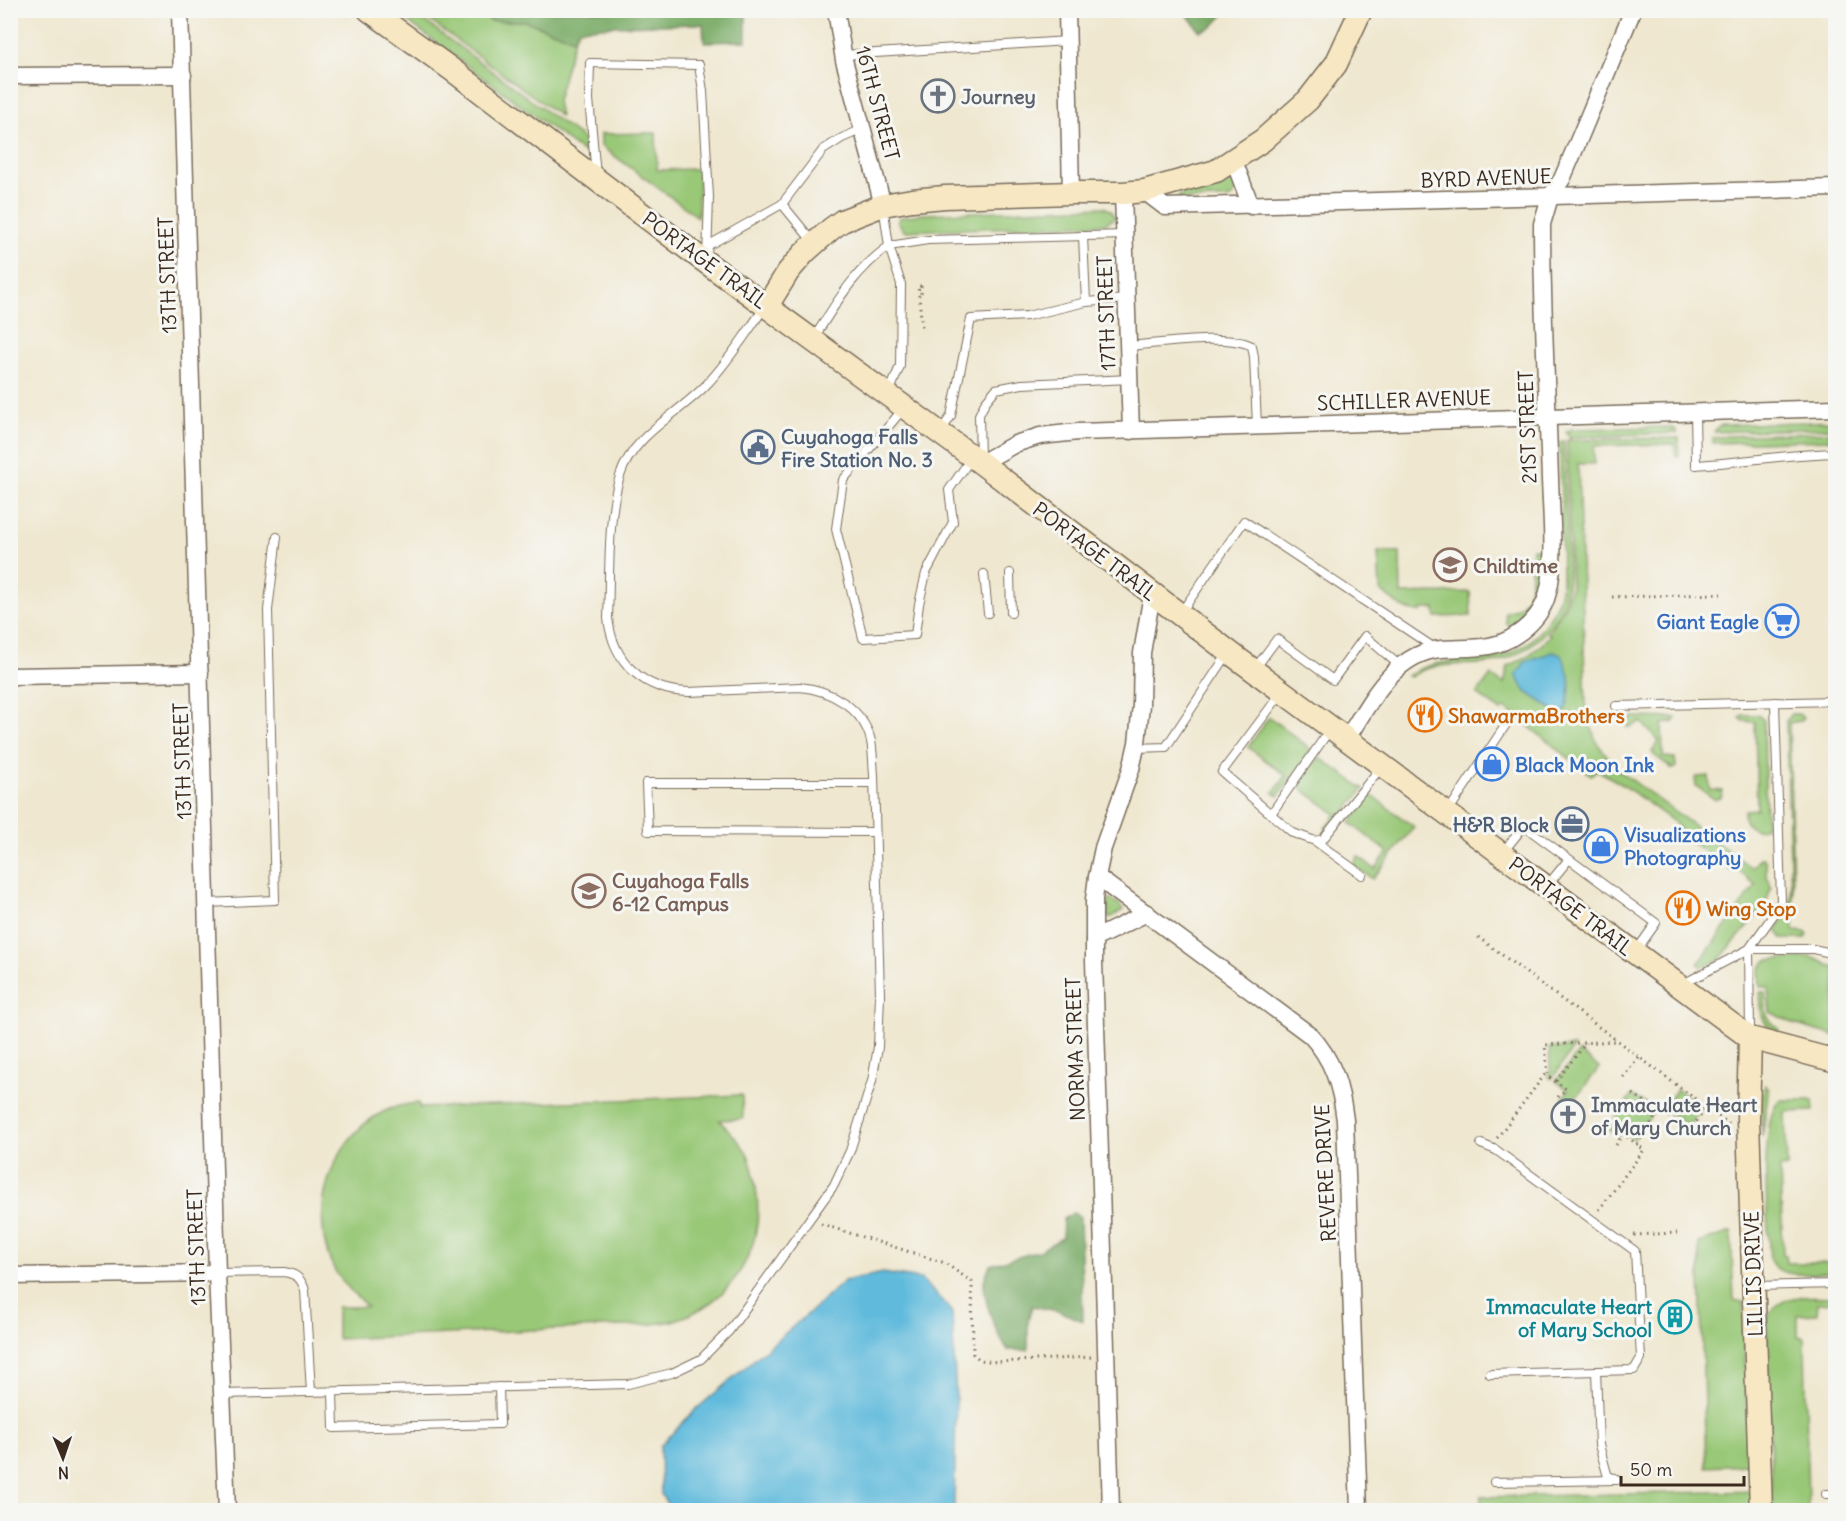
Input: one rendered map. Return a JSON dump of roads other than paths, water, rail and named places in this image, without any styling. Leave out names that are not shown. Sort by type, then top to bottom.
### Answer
[{"type":"main road","name":"PORTAGE TRAIL","points":[[369,10],[451,69],[596,180],[708,254],[767,306],[1634,954],[1750,1038],[1836,1061]]},
{"type":"main road","points":[[767,306],[788,272],[815,244],[842,221],[883,205],[945,197],[1134,192],[1216,171],[1280,126],[1308,100],[1336,64],[1361,10]]},
{"type":"main road","name":"LILLIS DRIVE","points":[[1750,1038],[1748,1120],[1761,1510]]},
{"type":"street","name":"13TH STREET","points":[[180,10],[217,1274],[227,1510]]},
{"type":"street","name":"16TH STREET","points":[[837,10],[843,55],[883,205]]},
{"type":"street","points":[[1067,10],[1071,193]]},
{"type":"street","name":"21ST STREET","points":[[1339,734],[1400,666],[1415,656],[1437,650],[1479,648],[1504,642],[1530,624],[1544,605],[1551,579],[1542,224],[1550,197],[1562,179],[1633,10]]},
{"type":"street","points":[[10,76],[183,75]]},
{"type":"street","points":[[1234,160],[1251,206]]},
{"type":"street","name":"BYRD AVENUE","points":[[1134,192],[1165,207],[1836,188]]},
{"type":"street","name":"17TH STREET","points":[[1131,431],[1125,235],[1134,192]]},
{"type":"street","name":"SCHILLER AVENUE","points":[[976,460],[1040,436],[1078,432],[1836,408]]},
{"type":"street","name":"NORMA STREET","points":[[1111,1510],[1094,899],[1103,848],[1131,769],[1135,748],[1141,705],[1142,653],[1152,594]]},
{"type":"street","points":[[10,676],[200,673]]},
{"type":"street","name":"REVERE DRIVE","points":[[1097,876],[1310,1035],[1327,1056],[1338,1082],[1345,1120],[1359,1510]]},
{"type":"street","points":[[1094,939],[1147,912]]},
{"type":"street","points":[[10,1276],[217,1274]]},
{"type":"lane","points":[[843,55],[1068,40]]},
{"type":"lane","points":[[596,180],[589,99],[590,63],[699,65],[703,91],[708,186],[708,254]]},
{"type":"lane","points":[[708,254],[783,204],[823,150],[863,129]]},
{"type":"lane","points":[[783,204],[815,244]]},
{"type":"lane","points":[[883,205],[889,246],[901,284],[900,366],[896,402],[843,480],[836,529],[863,638],[915,635],[926,573],[953,522],[949,490],[976,460],[979,415],[986,401],[996,389],[1022,384],[1130,379]]},
{"type":"lane","points":[[813,340],[840,297],[869,261],[889,246],[928,240],[1125,235]]},
{"type":"lane","points":[[1083,236],[1086,302]]},
{"type":"lane","points":[[939,434],[951,416],[971,319],[1034,315],[1086,302],[1127,299]]},
{"type":"lane","points":[[223,1394],[628,1384],[672,1373],[701,1359],[729,1331],[834,1185],[850,1151],[872,1081],[876,1059],[880,995],[874,783],[870,741],[862,720],[846,704],[815,688],[689,692],[665,689],[643,679],[615,650],[608,618],[613,503],[620,475],[633,448],[652,429],[706,385],[731,356],[767,306]]},
{"type":"lane","points":[[1128,346],[1241,340],[1252,346],[1257,426]]},
{"type":"lane","points":[[1695,412],[1696,465],[1743,462],[1791,454],[1836,453]]},
{"type":"lane","points":[[1180,614],[1244,521],[1437,650]]},
{"type":"lane","points":[[207,903],[275,900],[268,610],[277,537]]},
{"type":"lane","points":[[1010,573],[1011,613]]},
{"type":"lane","points":[[984,574],[988,613]]},
{"type":"lane","points":[[1254,670],[1277,639],[1333,680],[1365,636],[1400,666]]},
{"type":"lane","points":[[1135,748],[1166,747],[1229,652]]},
{"type":"lane","points":[[1283,691],[1222,772],[1293,833],[1315,841],[1362,875]]},
{"type":"lane","points":[[1616,706],[1836,701]]},
{"type":"lane","points":[[1679,986],[1749,949],[1781,901],[1775,702]]},
{"type":"lane","points":[[1447,813],[1509,720]]},
{"type":"lane","points":[[1271,814],[1339,734]]},
{"type":"lane","points":[[1315,841],[1323,839],[1382,766]]},
{"type":"lane","points":[[874,783],[646,783],[648,831],[875,832]]},
{"type":"lane","points":[[1502,854],[1524,826],[1656,923],[1634,954]]},
{"type":"lane","points":[[1546,887],[1569,859]]},
{"type":"lane","points":[[1749,949],[1813,950],[1836,954]]},
{"type":"lane","points":[[1749,949],[1750,1038]]},
{"type":"lane","points":[[1481,1144],[1496,1149],[1635,1251],[1641,1358],[1634,1370],[1490,1374]]},
{"type":"lane","points":[[217,1274],[284,1272],[293,1274],[301,1280],[305,1290],[311,1392]]},
{"type":"lane","points":[[1754,1286],[1836,1284]]},
{"type":"lane","points":[[1494,1482],[1617,1479],[1608,1477],[1599,1445],[1596,1371]]},
{"type":"lane","points":[[333,1392],[334,1428],[500,1424],[499,1387]]},
{"type":"lane","points":[[1826,1494],[1836,1494]]},
{"type":"water","points":[[1553,652],[1561,655],[1569,676],[1570,690],[1565,712],[1555,711],[1526,692],[1516,675],[1526,661]]},
{"type":"water","points":[[883,1273],[921,1279],[952,1311],[956,1402],[954,1510],[671,1510],[661,1494],[660,1446],[694,1411],[844,1281]]},
{"type":"place","name":"Journey","points":[[938,96]]},
{"type":"place","name":"Cuyahoga Falls Fire Station No. 3","points":[[758,447]]},
{"type":"place","name":"Childtime","points":[[1450,565]]},
{"type":"place","name":"Giant Eagle","points":[[1782,621]]},
{"type":"place","name":"ShawarmaBrothers","points":[[1425,715]]},
{"type":"place","name":"Black Moon Ink","points":[[1492,764]]},
{"type":"place","name":"H&R Block","points":[[1572,824]]},
{"type":"place","name":"Visualizations Photography","points":[[1601,846]]},
{"type":"place","name":"Cuyahoga Falls 6-12 Campus","points":[[589,891]]},
{"type":"place","name":"Wing Stop","points":[[1683,908]]},
{"type":"place","name":"Immaculate Heart of Mary Church","points":[[1568,1116]]},
{"type":"place","name":"Immaculate Heart of Mary School","points":[[1675,1317]]}]
